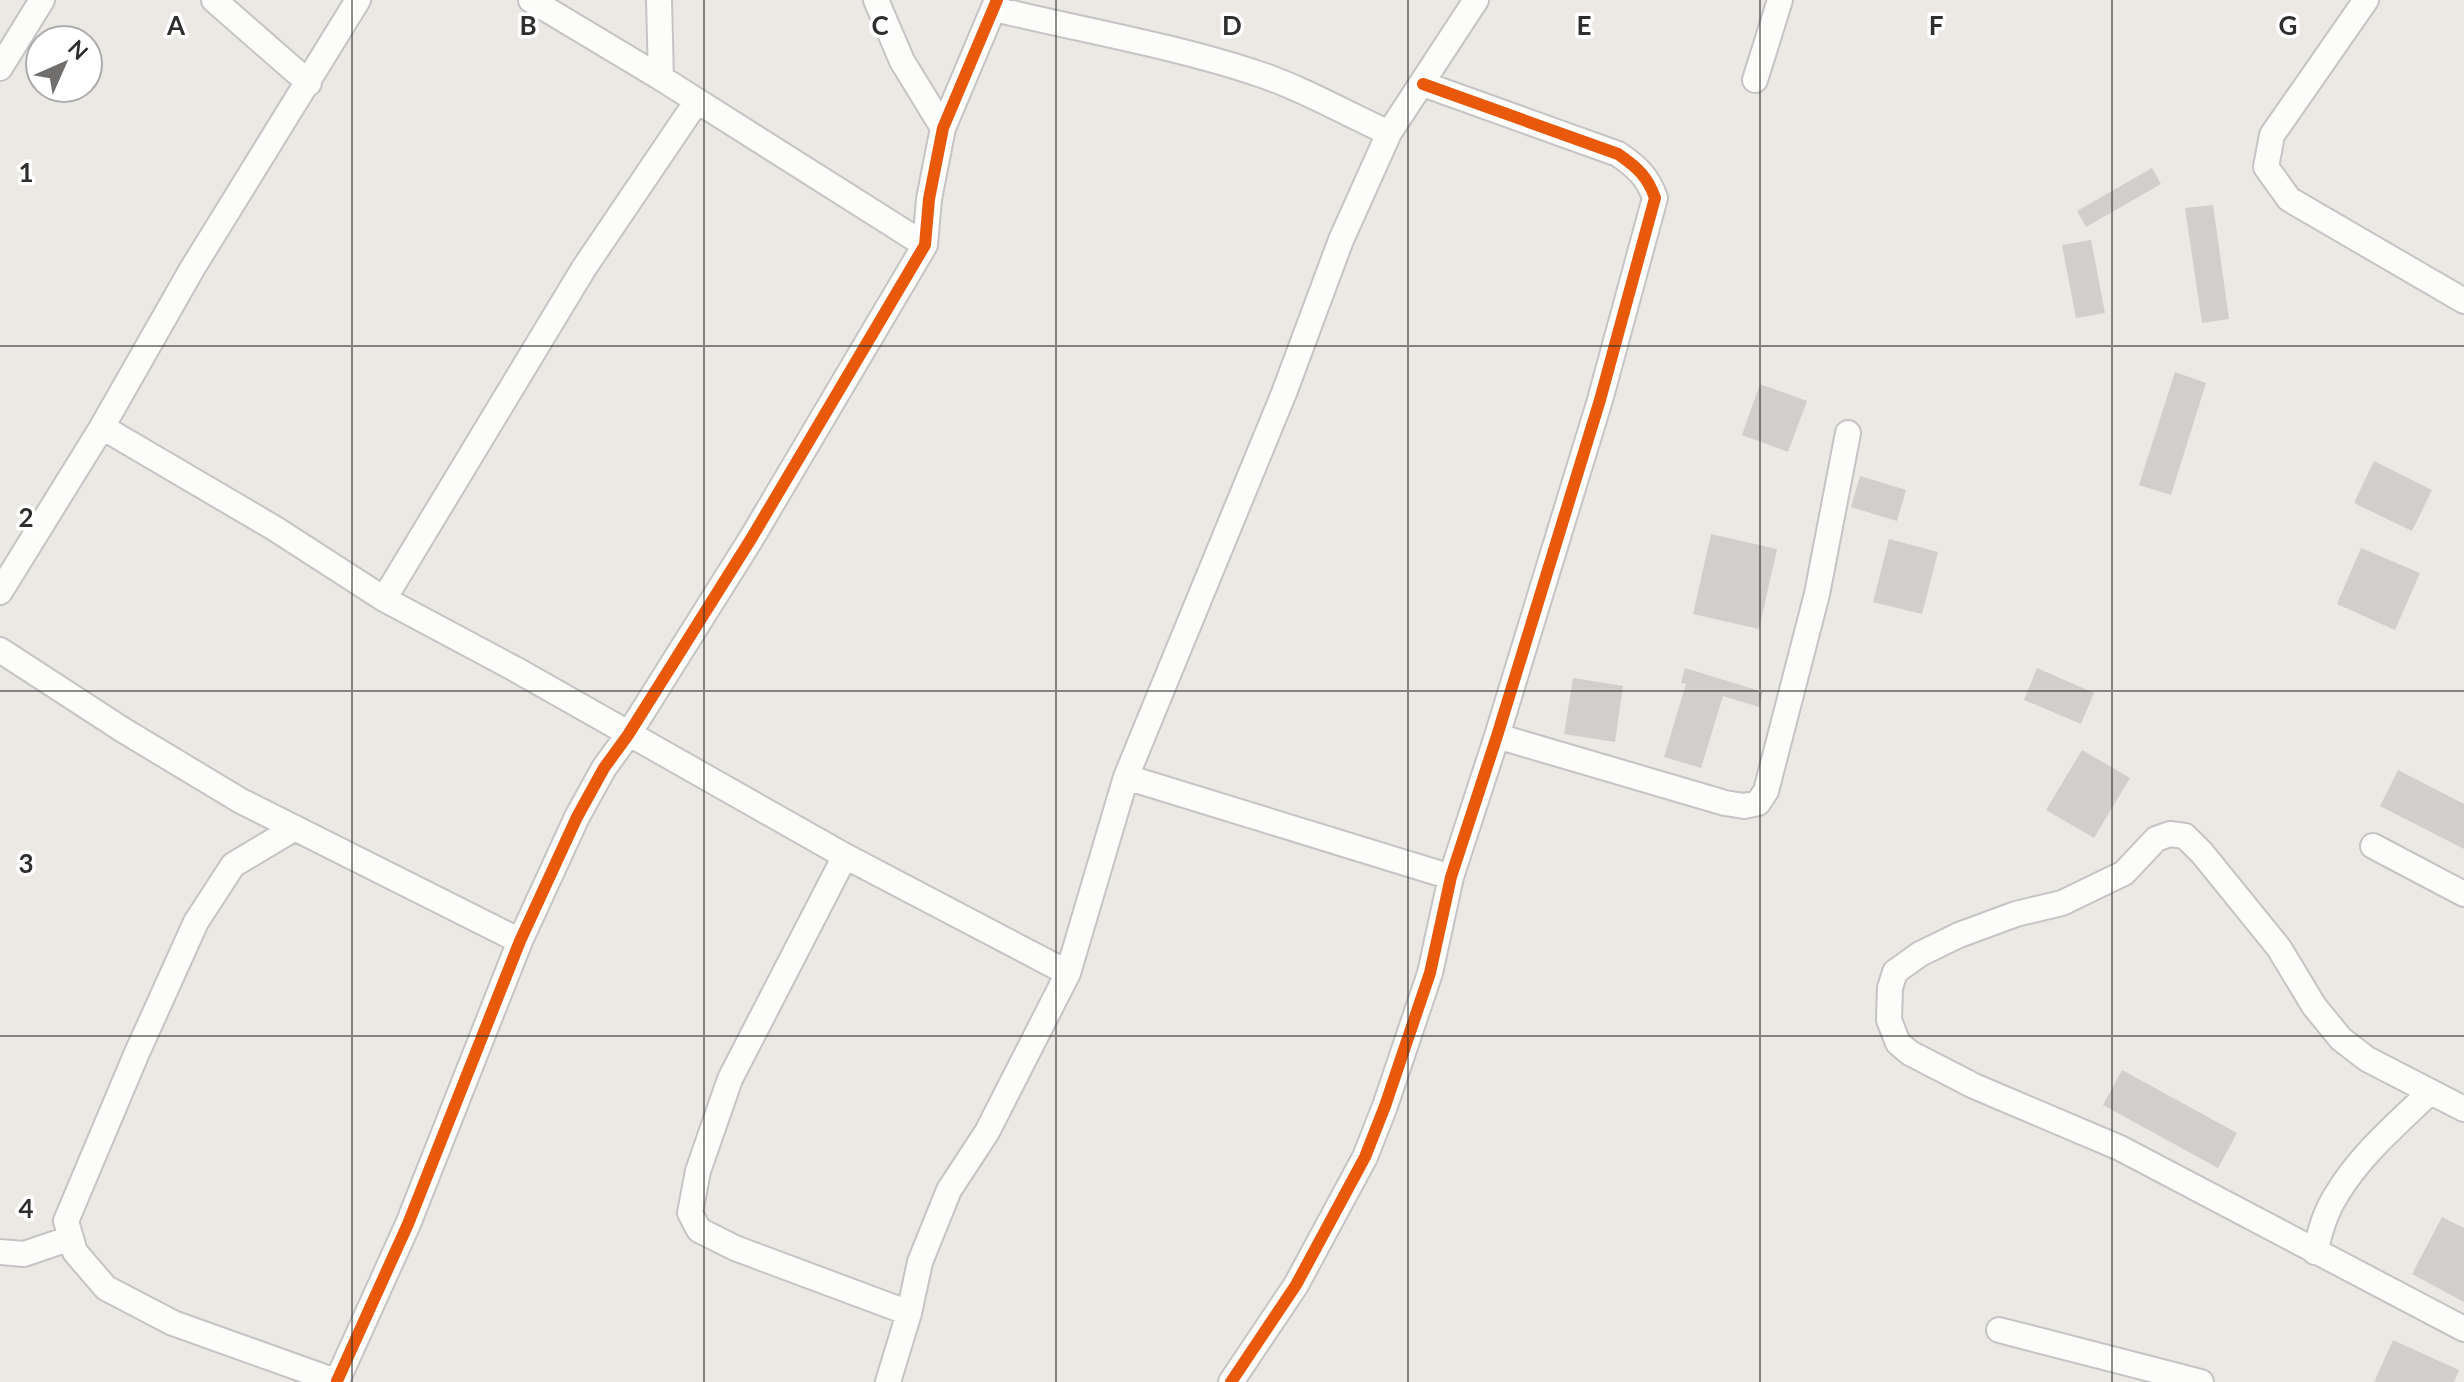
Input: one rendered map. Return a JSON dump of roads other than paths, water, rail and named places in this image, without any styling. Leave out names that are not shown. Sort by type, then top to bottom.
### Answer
[{"type":"street","points":[[0,68],[42,0]]},
{"type":"street","points":[[214,0],[309,83]]},
{"type":"street","points":[[0,592],[102,427],[192,269],[358,0]]},
{"type":"street","points":[[531,0],[661,78],[925,245]]},
{"type":"street","points":[[659,0],[661,78]]},
{"type":"street","points":[[876,0],[902,61],[943,128]]},
{"type":"street","points":[[888,1382],[909,1313],[920,1262],[949,1190],[987,1132],[1068,973],[1126,777],[1284,393],[1341,240],[1389,133],[1476,0]]},
{"type":"street","points":[[1755,80],[1780,0]]},
{"type":"street","points":[[2366,0],[2272,135],[2266,167],[2289,199],[2464,301]]},
{"type":"street","points":[[295,828],[233,865],[196,922],[66,1221],[75,1252],[106,1288],[173,1323],[337,1382],[408,1224],[520,941],[577,817],[604,768],[751,539],[925,245],[929,199],[943,128],[996,4],[1258,73],[1389,133]]},
{"type":"street","points":[[1231,1382],[1296,1285],[1365,1157],[1430,973],[1451,877],[1600,400],[1655,198],[1649,180],[1618,154],[1423,84]]},
{"type":"street","points":[[384,599],[584,268],[697,101]]},
{"type":"street","points":[[102,427],[274,528],[384,599],[515,669],[845,856],[1068,973]]},
{"type":"street","points":[[1497,736],[1725,803],[1744,806],[1758,803],[1766,791],[1817,594],[1848,433]]},
{"type":"street","points":[[0,650],[123,730],[228,793],[520,941]]},
{"type":"street","points":[[1126,777],[1451,877]]},
{"type":"street","points":[[2464,1109],[2367,1059],[2341,1039],[2314,1006],[2279,948],[2185,836],[2170,834],[2156,839],[2124,873],[2062,903],[2016,914],[1959,935],[1920,954],[1895,972],[1890,988],[1889,1020],[1898,1043],[1910,1053],[1974,1086],[2120,1148],[2464,1329]]},
{"type":"street","points":[[2373,846],[2464,894]]},
{"type":"street","points":[[845,856],[730,1079],[698,1171],[690,1213],[699,1230],[735,1248],[909,1313]]},
{"type":"street","points":[[2315,1252],[2323,1222],[2337,1193],[2371,1152],[2430,1092]]},
{"type":"street","points":[[0,1252],[24,1254],[71,1238]]},
{"type":"street","points":[[1999,1330],[2201,1382]]}]
